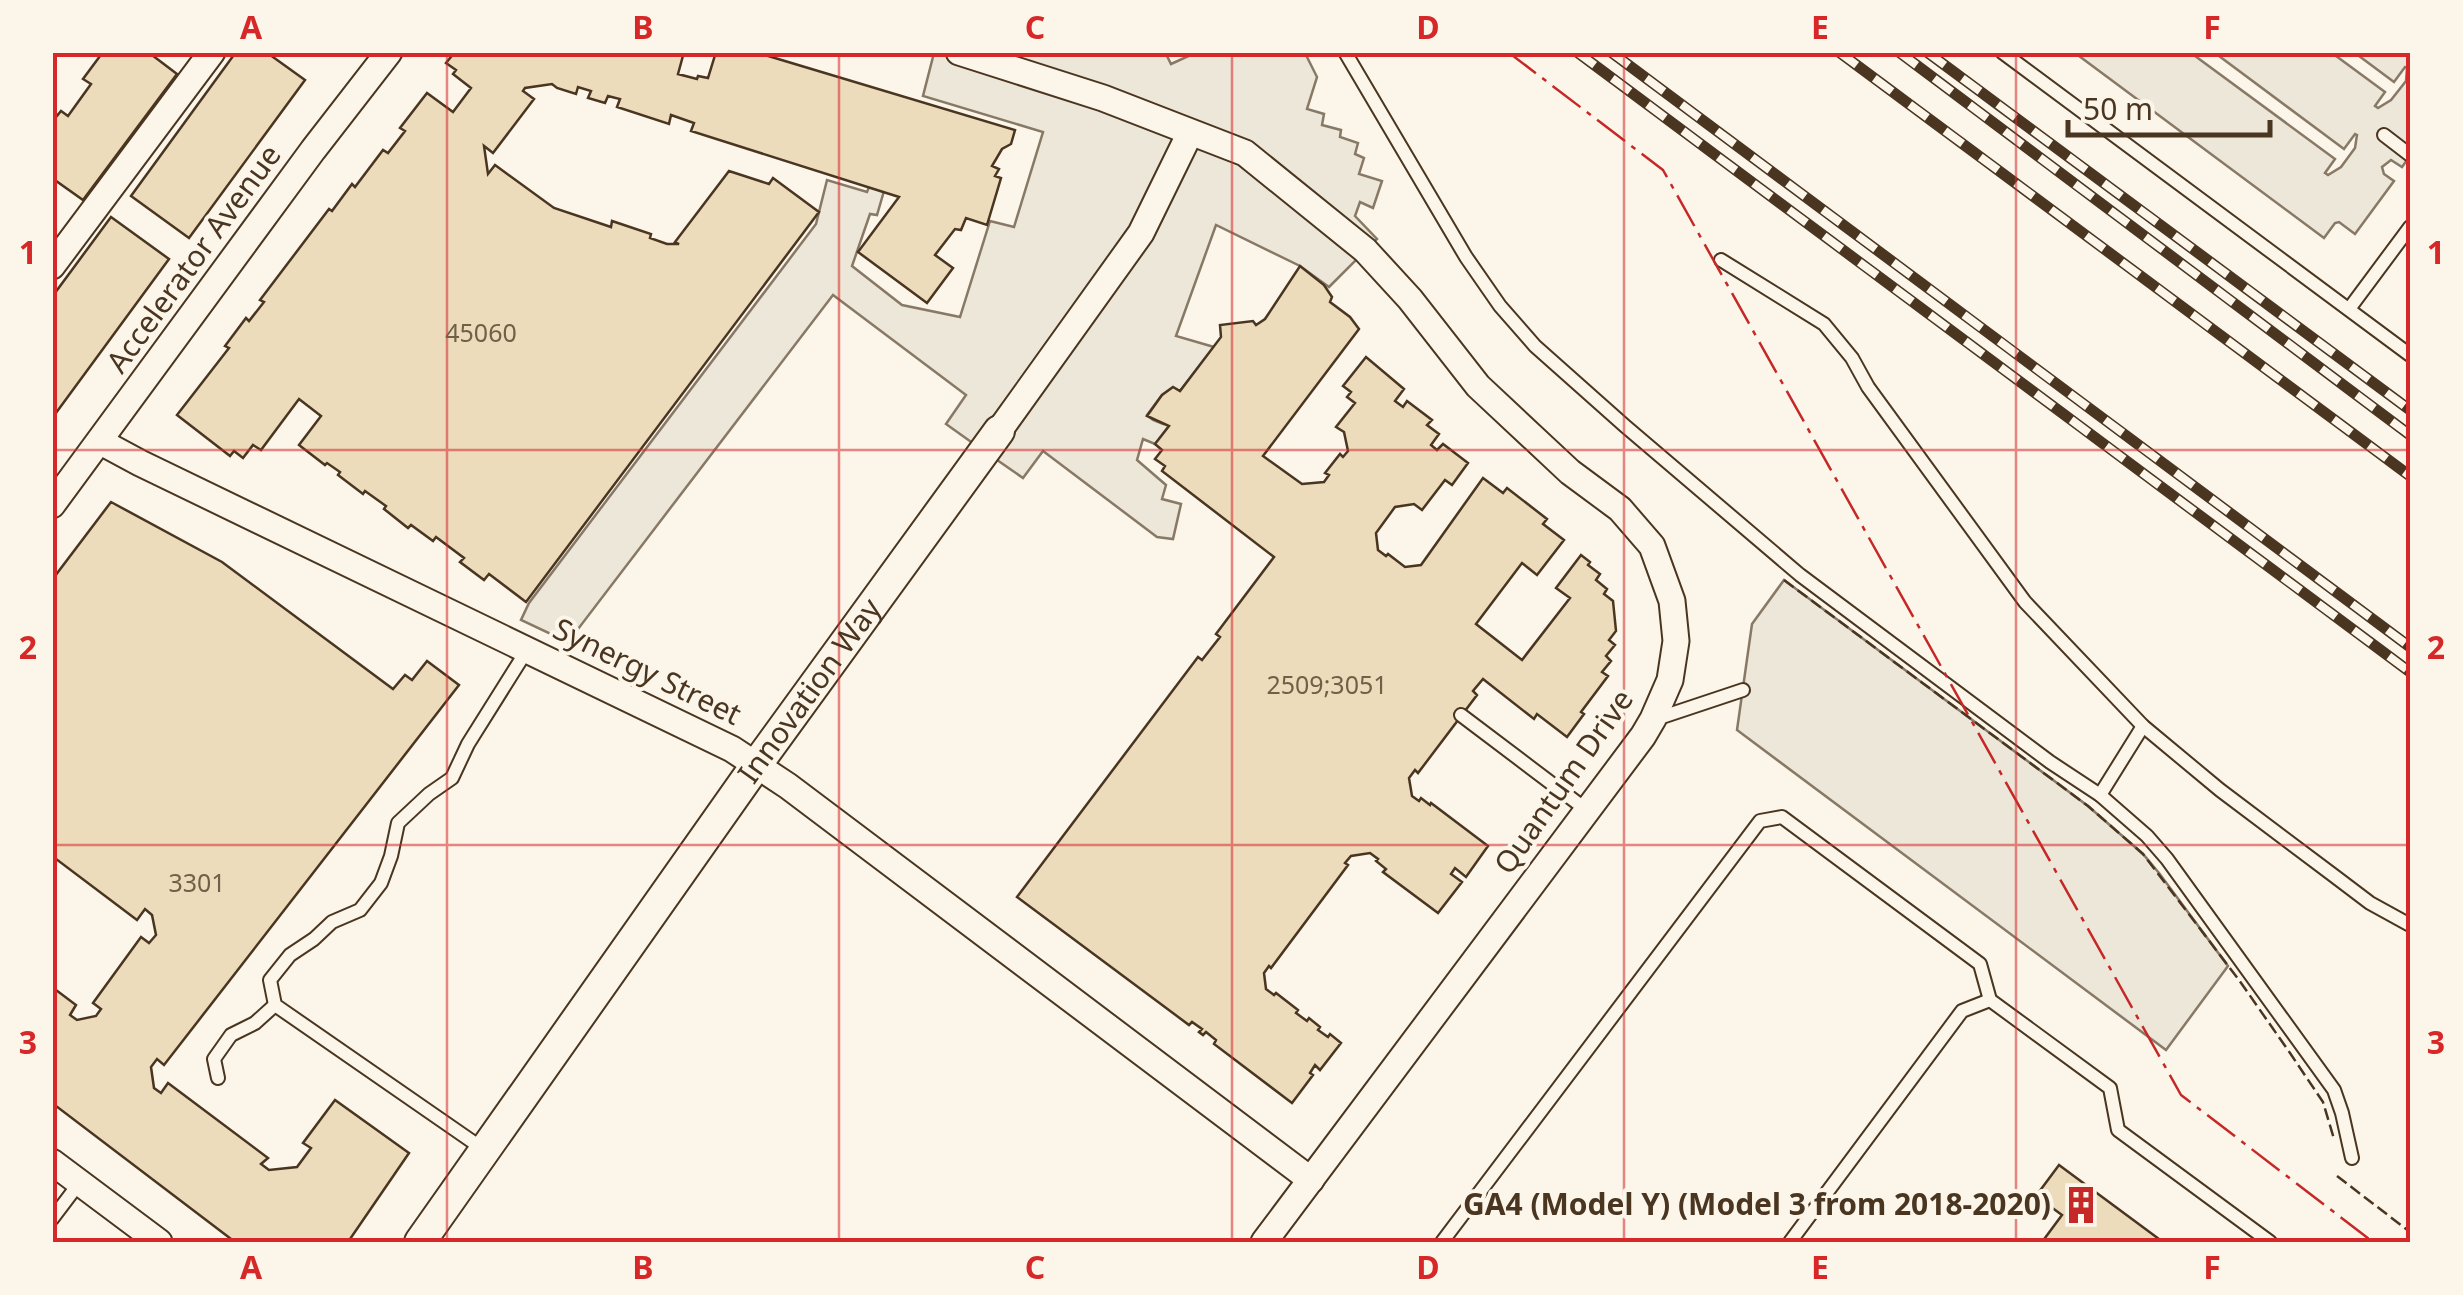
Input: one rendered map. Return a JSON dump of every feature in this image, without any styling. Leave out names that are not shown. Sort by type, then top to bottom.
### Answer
[{"type":"street","points":[[52,266],[212,52]]},
{"type":"street","name":"Accelerator Avenue","points":[[52,505],[388,52]]},
{"type":"street","name":"Quantum Drive","points":[[959,52],[1103,98],[1245,152],[1366,250],[1478,386],[1570,472],[1620,509],[1652,546],[1672,602],[1676,641],[1670,680],[1654,720],[1264,1242]]},
{"type":"street","name":"Innovation Way","points":[[420,1242],[757,764],[1141,234],[1190,133]]},
{"type":"street","name":"Synergy Street","points":[[100,442],[757,764],[1311,1180]]},
{"type":"street","points":[[52,1162],[159,1242]]},
{"type":"lane","points":[[1345,52],[1466,257],[1500,306],[1536,346],[1800,575],[2100,796],[2148,836],[2334,1090],[2352,1158]]},
{"type":"lane","points":[[2002,52],[2410,355]]},
{"type":"lane","points":[[2384,135],[2410,154]]},
{"type":"lane","points":[[2349,309],[2410,227]]},
{"type":"lane","points":[[1721,260],[1824,324],[2025,602],[2142,726],[2333,876],[2410,926]]},
{"type":"lane","points":[[485,1150],[275,1006],[270,980],[290,955],[332,922],[360,910],[381,883],[398,824],[452,778],[486,712],[527,650]]},
{"type":"lane","points":[[1654,720],[1744,690]]},
{"type":"lane","points":[[1461,716],[1588,811]]},
{"type":"lane","points":[[2100,796],[2142,726]]},
{"type":"lane","points":[[1442,1242],[1760,821],[1782,817],[1980,964],[1990,1000],[2110,1088],[2118,1130],[2270,1242]]},
{"type":"lane","points":[[1790,1242],[1962,1011],[1990,1000]]},
{"type":"lane","points":[[218,1078],[214,1059],[231,1035],[255,1023],[275,1006]]},
{"type":"lane","points":[[52,1219],[80,1182]]},
{"type":"shaded area","points":[[1165,52],[1171,64],[1195,53],[1305,53],[1317,77],[1307,109],[1324,114],[1322,125],[1341,130],[1340,137],[1358,143],[1355,154],[1364,158],[1359,174],[1382,181],[1373,208],[1360,202],[1355,216],[1377,239],[1329,287],[1300,266],[1216,225],[1176,336],[1214,347],[1180,391],[1162,395],[1147,415],[1169,426],[1155,444],[1143,439],[1137,460],[1166,485],[1162,499],[1181,504],[1173,539],[1157,537],[1043,451],[1023,478],[946,424],[966,395],[833,295],[578,629],[572,644],[521,620],[529,603],[816,224],[827,180],[867,192],[869,187],[884,191],[877,215],[870,214],[852,266],[902,305],[960,317],[990,221],[1014,227],[1043,132],[923,96],[934,53]]},
{"type":"shaded area","points":[[2075,53],[2191,53],[2335,159],[2325,173],[2328,175],[2341,167],[2355,148],[2357,135],[2344,149],[2215,53],[2332,53],[2385,92],[2375,106],[2378,108],[2391,100],[2406,81],[2407,68],[2394,82],[2355,53],[2410,53],[2410,156],[2402,167],[2391,160],[2382,167],[2384,174],[2394,181],[2355,234],[2339,222],[2324,238]]},
{"type":"shaded area","points":[[1784,580],[2088,806],[2159,873],[2228,966],[2166,1050],[1737,730],[1752,624]]},
{"type":"building","points":[[103,52],[148,52],[177,74],[83,200],[52,178],[52,122],[61,111],[68,116],[91,84],[83,79]]},
{"type":"building","points":[[236,52],[266,52],[305,80],[189,238],[131,196]]},
{"type":"building","points":[[455,52],[684,52],[678,74],[697,79],[708,78],[716,52],[755,52],[1015,130],[1011,144],[1002,149],[992,166],[999,169],[995,176],[1001,178],[987,225],[966,218],[961,230],[955,229],[935,255],[953,268],[927,303],[858,252],[899,197],[691,131],[694,123],[671,115],[669,124],[617,107],[620,99],[608,96],[605,103],[588,98],[591,91],[578,87],[576,94],[552,84],[525,88],[523,91],[534,99],[493,153],[484,146],[488,174],[495,165],[554,208],[611,227],[612,221],[651,234],[650,238],[667,244],[679,244],[675,242],[729,171],[769,184],[773,178],[819,212],[526,602],[489,574],[484,580],[460,562],[464,558],[436,537],[433,541],[411,525],[408,528],[384,509],[386,506],[365,491],[363,494],[338,475],[340,472],[299,445],[321,416],[299,399],[261,450],[253,445],[243,458],[234,451],[230,456],[177,415],[329,209],[332,211],[352,184],[355,187],[383,150],[388,153],[405,131],[400,128],[427,93],[453,112],[471,88],[446,63]]},
{"type":"building","points":[[111,217],[169,259],[53,417],[52,297]]},
{"type":"building","points":[[1300,266],[1324,285],[1332,297],[1330,302],[1359,329],[1263,456],[1302,484],[1324,482],[1329,475],[1325,473],[1340,454],[1343,457],[1348,451],[1344,432],[1336,427],[1355,403],[1347,397],[1351,392],[1343,386],[1366,357],[1404,389],[1395,401],[1403,407],[1407,401],[1432,420],[1427,425],[1439,434],[1431,445],[1437,450],[1443,444],[1468,463],[1452,485],[1445,480],[1422,510],[1414,504],[1395,507],[1376,533],[1378,550],[1405,567],[1421,565],[1483,478],[1503,493],[1507,488],[1547,519],[1543,524],[1564,540],[1537,575],[1522,563],[1476,624],[1522,660],[1570,598],[1556,588],[1581,555],[1600,574],[1596,580],[1613,601],[1616,631],[1609,640],[1615,645],[1606,656],[1611,661],[1602,672],[1608,676],[1567,737],[1537,714],[1534,719],[1483,679],[1473,691],[1477,695],[1418,773],[1415,770],[1409,778],[1412,796],[1431,803],[1488,846],[1466,877],[1455,868],[1451,874],[1462,882],[1438,913],[1383,872],[1386,869],[1370,853],[1351,856],[1264,973],[1266,989],[1341,1043],[1320,1070],[1315,1065],[1310,1073],[1313,1075],[1292,1103],[1214,1044],[1216,1040],[1206,1032],[1199,1032],[1202,1029],[1192,1022],[1189,1025],[1017,897],[1198,657],[1202,660],[1220,637],[1216,634],[1274,557],[1162,471],[1165,466],[1155,459],[1162,450],[1155,444],[1169,426],[1147,416],[1162,395],[1173,387],[1180,391],[1221,337],[1220,325],[1253,321],[1256,325],[1265,319]]},
{"type":"building","points":[[111,502],[222,562],[393,689],[405,675],[412,680],[427,661],[459,685],[164,1065],[157,1059],[151,1067],[154,1088],[161,1093],[168,1083],[268,1158],[261,1164],[269,1170],[297,1167],[311,1148],[303,1143],[335,1100],[409,1153],[348,1242],[235,1242],[52,1103],[52,987],[76,1005],[70,1015],[77,1020],[96,1016],[101,1009],[93,1003],[141,937],[149,943],[156,935],[152,915],[145,909],[137,920],[52,856],[52,580]]},
{"type":"building","name":"GA4 (Model Y) (Model 3 from 2018-2020)","points":[[2059,1165],[2163,1242],[2042,1242],[2062,1215],[2036,1196]]},
{"type":"railway","points":[[1577,52],[2410,672]]},
{"type":"railway","points":[[1611,52],[2410,647]]},
{"type":"railway","points":[[1839,52],[2410,476]]},
{"type":"railway","points":[[1899,52],[2410,435]]},
{"type":"railway","points":[[1927,52],[2410,410]]},
{"type":"fence","points":[[1784,580],[2088,806],[2143,854],[2239,980],[2323,1102],[2334,1139]]},
{"type":"fence","points":[[2337,1176],[2410,1232]]},
{"type":"power","points":[[1508,52],[1663,170],[2181,1095],[2373,1242]]},
{"type":"place","name":"GA4 (Model Y) (Model 3 from 2018-2020)","points":[[2081,1205]]}]
